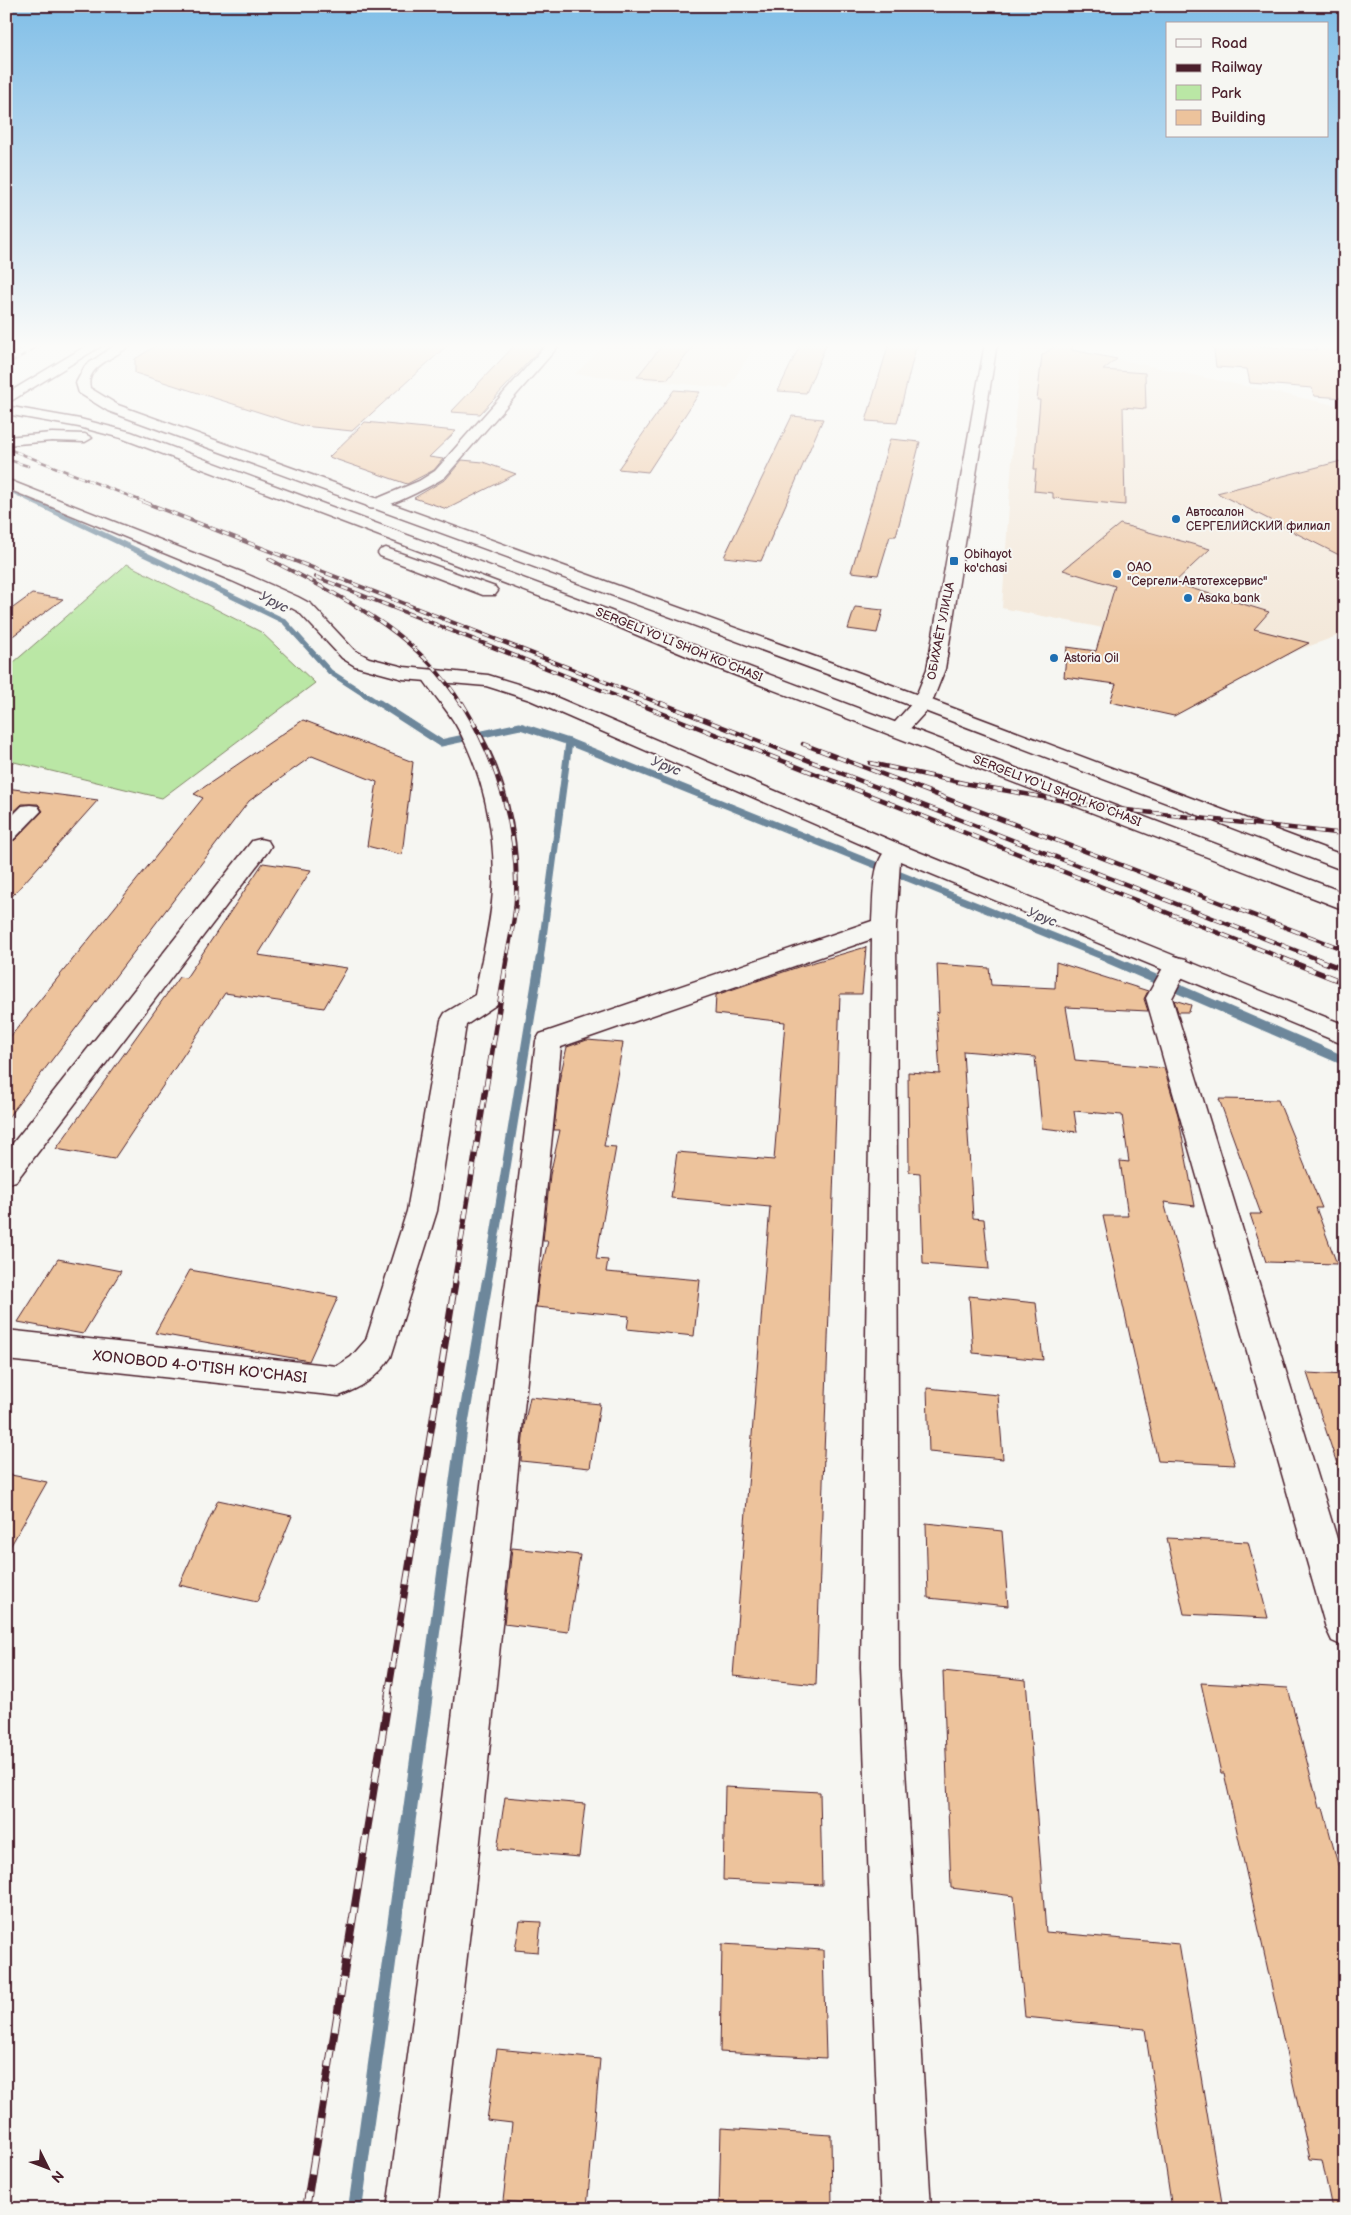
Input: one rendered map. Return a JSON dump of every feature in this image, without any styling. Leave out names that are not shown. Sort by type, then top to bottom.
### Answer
[{"type":"street","points":[[118,446],[189,474]]},
{"type":"street","name":"SERGELI YO‘LI SHOH KO‘CHASI","points":[[156,446],[605,615],[708,658],[1345,902]]},
{"type":"street","name":"SERGELI YO‘LI SHOH KO‘CHASI","points":[[216,446],[923,704],[1345,864]]},
{"type":"street","points":[[374,505],[424,484],[440,474],[464,446]]},
{"type":"street","name":"ОБИХАЁТ УЛИЦА","points":[[898,730],[923,704],[936,669],[973,446]]},
{"type":"street","points":[[6,483],[292,600],[305,608],[348,654],[362,662],[388,671],[476,679],[528,693],[891,864],[1177,965],[1345,1036]]},
{"type":"street","points":[[374,548],[503,595]]},
{"type":"street","points":[[529,604],[591,625],[708,658]]},
{"type":"street","name":"XONOBOD 4-O'TISH KO'CHASI","points":[[6,1345],[339,1381],[357,1373],[371,1362],[380,1347],[422,1211],[454,1020],[487,999],[505,890],[504,858],[500,828],[480,754],[465,725],[430,676]]},
{"type":"street","points":[[6,834],[30,811]]},
{"type":"street","points":[[6,1173],[260,846]]},
{"type":"street","points":[[891,864],[884,926],[880,1667],[906,2209]]},
{"type":"street","points":[[412,2209],[452,1890],[549,1041],[884,926]]},
{"type":"street","points":[[1177,965],[1159,998],[1345,1628]]},
{"type":"shaded area","name":"Автосалон СЕРГЕЛИЙСКИЙ филиал","points":[[1013,446],[1345,446],[1345,633],[1269,661],[1002,608]]},
{"type":"green space","points":[[127,564],[261,632],[315,683],[162,798],[6,760],[6,669]]},
{"type":"building","points":[[340,446],[440,446],[429,457],[443,459],[434,470],[407,484],[329,457]]},
{"type":"building","points":[[634,446],[665,446],[648,472],[618,469]]},
{"type":"building","points":[[777,446],[811,446],[761,561],[724,557]]},
{"type":"building","points":[[888,446],[919,446],[896,536],[890,536],[878,575],[851,572]]},
{"type":"building","points":[[1036,446],[1124,446],[1125,505],[1053,498],[1053,493],[1034,491],[1036,469],[1034,469]]},
{"type":"building","points":[[462,460],[483,462],[516,474],[447,509],[414,498],[446,479]]},
{"type":"building","points":[[1345,460],[1345,558],[1217,493]]},
{"type":"building","points":[[1120,524],[1210,549],[1174,583],[1269,612],[1254,629],[1309,643],[1174,716],[1110,702],[1116,684],[1064,677],[1067,647],[1096,651],[1115,586],[1063,570]]},
{"type":"building","points":[[32,594],[63,599],[6,641],[6,613]]},
{"type":"building","points":[[855,607],[883,610],[877,633],[848,629]]},
{"type":"building","points":[[303,720],[413,762],[402,855],[367,846],[377,782],[312,756],[249,801],[6,1120],[6,1042],[203,798],[194,794]]},
{"type":"building","points":[[6,788],[98,800],[6,903],[6,843],[15,840],[43,811],[38,804],[22,804],[6,819]]},
{"type":"building","points":[[263,863],[311,870],[258,955],[347,968],[324,1008],[225,993],[114,1159],[56,1149],[179,977],[186,978]]},
{"type":"building","points":[[866,947],[862,994],[840,994],[816,1685],[733,1676],[770,1207],[671,1198],[677,1152],[774,1160],[785,1022],[715,1014],[716,995],[801,966]]},
{"type":"building","points":[[1056,962],[1148,991],[1144,999],[1148,1011],[1066,1007],[1075,1060],[1164,1068],[1178,1115],[1195,1206],[1164,1202],[1235,1465],[1158,1461],[1103,1216],[1128,1216],[1120,1161],[1129,1162],[1122,1115],[1074,1111],[1077,1132],[1042,1128],[1035,1057],[963,1051],[973,1218],[984,1219],[989,1269],[923,1264],[920,1173],[909,1172],[908,1072],[940,1074],[936,1012],[939,1013],[937,964],[989,968],[991,985],[1055,988]]},
{"type":"building","points":[[1174,1000],[1191,1005],[1189,1012],[1178,1012]]},
{"type":"building","points":[[587,1040],[623,1043],[604,1146],[616,1147],[596,1259],[608,1260],[606,1272],[700,1280],[694,1336],[627,1329],[629,1316],[536,1307],[539,1278],[548,1241],[543,1241],[550,1175],[560,1130],[554,1130],[560,1077],[567,1047]]},
{"type":"building","points":[[1219,1099],[1278,1100],[1322,1208],[1316,1208],[1337,1264],[1266,1262],[1250,1214],[1261,1214]]},
{"type":"building","points":[[58,1259],[121,1271],[83,1334],[18,1322]]},
{"type":"building","points":[[190,1270],[338,1297],[309,1361],[155,1333]]},
{"type":"building","points":[[969,1296],[1036,1303],[1043,1360],[973,1353]]},
{"type":"building","points":[[1307,1373],[1345,1375],[1345,1472],[1340,1473]]},
{"type":"building","points":[[927,1388],[998,1395],[1003,1459],[929,1452]]},
{"type":"building","points":[[530,1397],[600,1404],[590,1468],[521,1461],[524,1426]]},
{"type":"building","points":[[6,1474],[47,1482],[6,1554]]},
{"type":"building","points":[[218,1500],[292,1516],[257,1602],[179,1585]]},
{"type":"building","points":[[926,1523],[1002,1531],[1008,1606],[928,1598]]},
{"type":"building","points":[[1167,1538],[1248,1542],[1268,1618],[1184,1614]]},
{"type":"building","points":[[512,1548],[580,1555],[568,1632],[504,1624]]},
{"type":"building","points":[[943,1671],[1026,1680],[1046,1932],[1179,1944],[1223,2209],[1172,2209],[1145,2029],[1025,2017],[1014,1896],[951,1888]]},
{"type":"building","points":[[1201,1683],[1288,1688],[1319,1808],[1323,1808],[1345,1891],[1345,2209],[1332,2209],[1322,2160],[1310,2159],[1224,1773],[1221,1773]]},
{"type":"building","points":[[725,1787],[820,1792],[822,1885],[723,1880]]},
{"type":"building","points":[[505,1797],[585,1804],[579,1857],[497,1850]]},
{"type":"building","points":[[520,1921],[541,1922],[538,1952],[515,1950]]},
{"type":"building","points":[[722,1944],[823,1950],[826,2058],[720,2052]]},
{"type":"building","points":[[497,2049],[600,2059],[587,2208],[503,2201],[512,2123],[487,2120]]},
{"type":"building","points":[[721,2128],[831,2135],[832,2209],[719,2209]]},
{"type":"waterway","name":"Урус","points":[[6,488],[37,503]]},
{"type":"waterway","name":"Урус","points":[[35,502],[284,621],[330,672],[381,705]]},
{"type":"waterway","name":"Урус","points":[[379,703],[441,743],[520,726],[569,742]]},
{"type":"waterway","points":[[540,960],[569,742]]},
{"type":"waterway","name":"Урус","points":[[569,742],[1112,960]]},
{"type":"waterway","points":[[487,1284],[540,959]]},
{"type":"waterway","name":"Урус","points":[[1109,959],[1345,1061]]},
{"type":"waterway","points":[[426,1695],[462,1429],[487,1283]]},
{"type":"waterway","points":[[355,2209],[426,1694]]},
{"type":"railway","points":[[6,448],[147,503]]},
{"type":"railway","points":[[6,459],[28,466]]},
{"type":"railway","points":[[144,502],[664,705]]},
{"type":"railway","points":[[269,559],[350,603],[400,637],[423,656],[444,679],[462,705]]},
{"type":"railway","points":[[316,577],[639,705]]},
{"type":"railway","points":[[462,703],[475,725],[496,773],[510,823],[514,848],[516,900],[506,960]]},
{"type":"railway","points":[[636,703],[1287,960]]},
{"type":"railway","points":[[661,703],[1320,960]]},
{"type":"railway","points":[[803,744],[1345,950]]},
{"type":"railway","points":[[870,763],[968,784],[1099,807],[1345,834]]},
{"type":"railway","points":[[454,1284],[507,959]]},
{"type":"railway","points":[[1284,959],[1345,983]]},
{"type":"railway","points":[[1316,959],[1345,970]]},
{"type":"railway","points":[[388,1695],[455,1283]]},
{"type":"railway","points":[[306,2209],[389,1694]]},
{"type":"place","name":"Автосалон СЕРГЕЛИЙСКИЙ филиал","points":[[1176,519]]},
{"type":"place","name":"Obihayot ko'chasi","points":[[954,561]]},
{"type":"place","name":"ОАО \"Сергели-Автотехсервис\"","points":[[1117,574]]},
{"type":"place","name":"Asaka bank","points":[[1188,598]]},
{"type":"place","name":"Astoria Oil","points":[[1054,658]]}]
